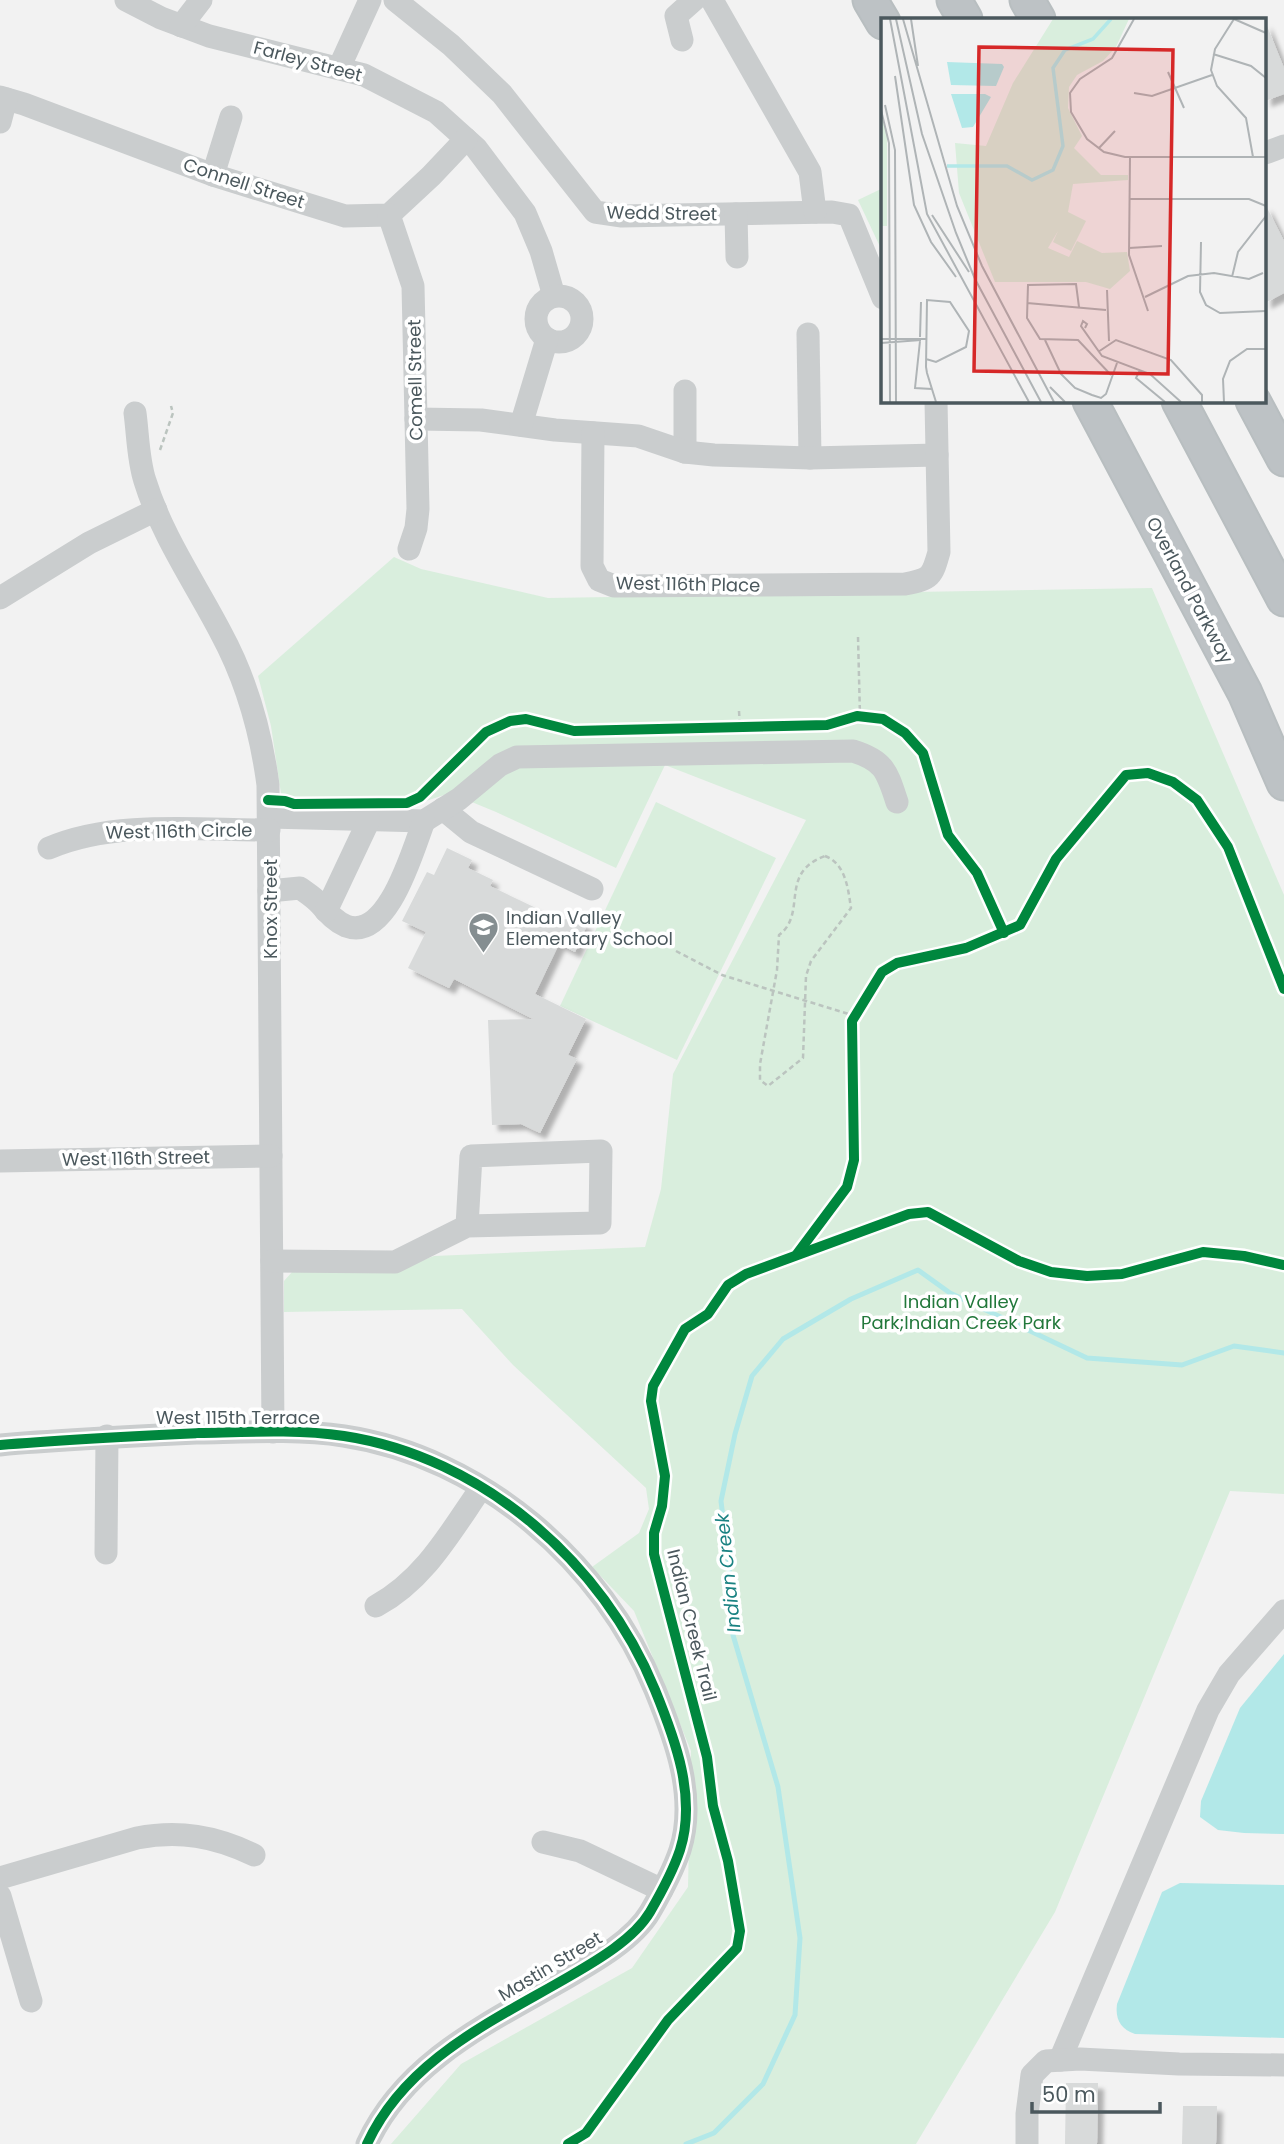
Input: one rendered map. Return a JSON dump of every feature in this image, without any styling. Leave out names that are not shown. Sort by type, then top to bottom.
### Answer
[{"type":"highway","points":[[954,0],[964,18]]},
{"type":"highway","points":[[1027,0],[1037,18]]},
{"type":"highway","name":"Overland Parkway","points":[[1091,402],[1245,693],[1284,783]]},
{"type":"highway","points":[[1180,402],[1284,598]]},
{"type":"highway","points":[[1253,402],[1284,459]]},
{"type":"highway","points":[[1262,402],[1284,433]]},
{"type":"street","name":"Farley Street","points":[[126,0],[209,36],[364,75],[436,113],[466,139],[500,177],[525,213],[541,251],[554,296]]},
{"type":"street","points":[[339,68],[370,0]]},
{"type":"street","name":"Wedd Street","points":[[395,0],[451,45],[502,94],[595,212],[622,216],[815,212],[849,215],[881,293]]},
{"type":"street","points":[[682,40],[677,16],[694,0]]},
{"type":"street","points":[[712,0],[810,172],[815,212]]},
{"type":"street","points":[[181,26],[201,1]]},
{"type":"street","points":[[0,122],[3,98]]},
{"type":"street","name":"Connell Street","points":[[3,98],[213,175],[345,216],[389,215]]},
{"type":"street","points":[[213,175],[231,117]]},
{"type":"street","points":[[389,215],[466,139]]},
{"type":"street","points":[[1266,153],[1284,146]]},
{"type":"street","points":[[736,214],[737,257]]},
{"type":"street","name":"Comell Street","points":[[389,215],[413,286],[418,509],[416,528],[409,549]]},
{"type":"street","points":[[554,296],[572,299],[583,314],[579,332],[565,342],[555,342],[540,333],[536,315],[539,306],[554,296]]},
{"type":"street","points":[[808,334],[810,458]]},
{"type":"street","points":[[521,425],[547,339]]},
{"type":"street","points":[[685,391],[685,452]]},
{"type":"street","points":[[416,419],[481,420],[638,436],[685,452],[714,455],[810,458],[937,454],[936,402]]},
{"type":"street","name":"Knox Street","points":[[135,413],[144,479],[168,539],[223,635],[245,684],[265,765],[270,891],[273,1432]]},
{"type":"street","name":"West 116th Place","points":[[593,433],[592,566],[599,580],[614,586],[891,584],[926,580],[933,573],[939,552],[937,454]]},
{"type":"street","points":[[0,598],[89,543],[156,510]]},
{"type":"street","points":[[270,891],[300,888],[332,918],[357,928],[375,922],[393,898],[433,815],[459,799],[500,765],[517,757],[853,751],[870,756],[887,773],[897,802]]},
{"type":"street","points":[[433,815],[592,889]]},
{"type":"street","name":"West 116th Circle","points":[[49,848],[69,839],[113,830],[433,815]]},
{"type":"street","points":[[327,911],[369,820]]},
{"type":"street","points":[[272,1261],[395,1262],[467,1226],[600,1223],[601,1151],[471,1156],[467,1226]]},
{"type":"street","name":"West 116th Street","points":[[0,1161],[271,1156]]},
{"type":"street","name":"West 115th Terrace","points":[[0,1445],[107,1437],[273,1432],[343,1436],[419,1455],[445,1466],[481,1488],[530,1521],[561,1549],[622,1625],[658,1698]]},
{"type":"street","points":[[106,1553],[107,1437]]},
{"type":"street","points":[[376,1606],[395,1596],[425,1568],[481,1488]]},
{"type":"street","points":[[1060,2060],[1208,1710],[1228,1674],[1284,1611]]},
{"type":"street","name":"Mastin Street","points":[[367,2144],[391,2104],[418,2073],[444,2050],[585,1967],[615,1947],[647,1916],[680,1852],[684,1834],[685,1805],[681,1771],[658,1698]]},
{"type":"street","points":[[0,1878],[158,1834],[209,1837],[230,1843],[254,1855]]},
{"type":"street","points":[[543,1842],[580,1851],[662,1890]]},
{"type":"street","points":[[0,1896],[30,2001]]},
{"type":"street","points":[[1027,2144],[1027,2113],[1032,2075],[1046,2061],[1284,2065]]},
{"type":"path","points":[[847,719],[866,717],[858,636]]},
{"type":"path","points":[[740,711],[740,727]]},
{"type":"path","points":[[727,727],[753,726]]},
{"type":"path","points":[[825,856],[832,858],[846,878],[851,908],[811,961],[806,976],[803,1058],[768,1086],[760,1080],[760,1064],[774,991],[779,935],[792,918],[799,876],[808,865],[825,856]]},
{"type":"path","points":[[676,951],[722,975],[855,1016]]},
{"type":"path","points":[[851,1032],[855,1016],[863,1003]]},
{"type":"green space","points":[[881,189],[881,249],[858,200]]},
{"type":"green space","name":"Indian Valley Park;Indian Creek Park","points":[[394,557],[421,569],[548,598],[1152,588],[1284,895],[1284,1494],[1230,1491],[1055,1912],[916,2144],[391,2144],[461,2064],[632,1968],[688,1887],[691,1751],[634,1611],[592,1567],[639,1533],[649,1509],[646,1488],[513,1365],[462,1309],[284,1312],[284,1281],[292,1272],[405,1267],[434,1256],[645,1247],[661,1189],[673,1074],[806,820],[665,765],[616,868],[450,793],[414,805],[283,807],[271,726],[258,676]]},
{"type":"green space","points":[[656,802],[776,858],[677,1060],[560,1006]]},
{"type":"water","points":[[1284,1654],[1284,1834],[1218,1830],[1200,1817],[1201,1801],[1240,1708]]},
{"type":"water","points":[[1180,1883],[1284,1885],[1284,2038],[1135,2034],[1120,2023],[1117,2004],[1162,1892]]},
{"type":"building","points":[[1266,23],[1284,68],[1284,94],[1266,101]]},
{"type":"building","points":[[1266,206],[1284,241],[1284,293],[1266,302]]},
{"type":"building","name":"Indian Valley Elementary School","points":[[447,848],[472,860],[468,868],[493,880],[490,886],[561,920],[572,918],[587,925],[575,952],[559,944],[535,994],[586,1019],[568,1055],[577,1059],[540,1133],[521,1124],[492,1125],[488,1020],[533,1019],[454,979],[449,988],[408,968],[426,932],[402,921],[427,872],[434,875]]},
{"type":"building","points":[[1066,2083],[1098,2083],[1097,2144],[1065,2144]]},
{"type":"building","points":[[1183,2106],[1217,2106],[1216,2144],[1182,2144]]},
{"type":"waterway","name":"Indian Creek","points":[[686,2144],[714,2133],[763,2084],[795,2015],[800,1938],[778,1787],[733,1635],[721,1501],[735,1434],[752,1376],[783,1339],[851,1299],[918,1270],[950,1293],[1087,1358],[1182,1365],[1234,1346],[1284,1353]]},
{"type":"cycle path","points":[[268,800],[294,804],[407,803],[420,797],[486,732],[510,721],[526,719],[574,731],[827,725],[857,716],[883,719],[905,733],[923,753],[948,835],[977,873],[1004,933]]},
{"type":"cycle path","points":[[797,1254],[847,1187],[854,1160],[852,1021],[882,972],[897,963],[966,948],[1020,925],[1056,859],[1126,775],[1148,773],[1173,782],[1197,800],[1228,847],[1284,989]]},
{"type":"cycle path","name":"Indian Creek Trail","points":[[568,2144],[586,2133],[668,2020],[737,1948],[740,1931],[728,1861],[713,1806],[707,1757],[654,1554],[654,1533],[662,1506],[665,1476],[651,1401],[653,1386],[685,1329],[708,1314],[728,1285],[746,1274],[909,1214],[928,1212],[1019,1261],[1051,1272],[1087,1276],[1122,1274],[1203,1252],[1244,1256],[1284,1265]]},
{"type":"cycle path","points":[[0,1445],[199,1433],[308,1432],[344,1436],[395,1448],[444,1467],[489,1492],[532,1523],[570,1559],[604,1599],[632,1643],[670,1728],[685,1789],[685,1830],[677,1858],[662,1890],[643,1922],[614,1949],[482,2027],[428,2065],[404,2088],[384,2114],[367,2144]]},
{"type":"place","name":"Indian Valley Elementary School","points":[[483,954]]}]
